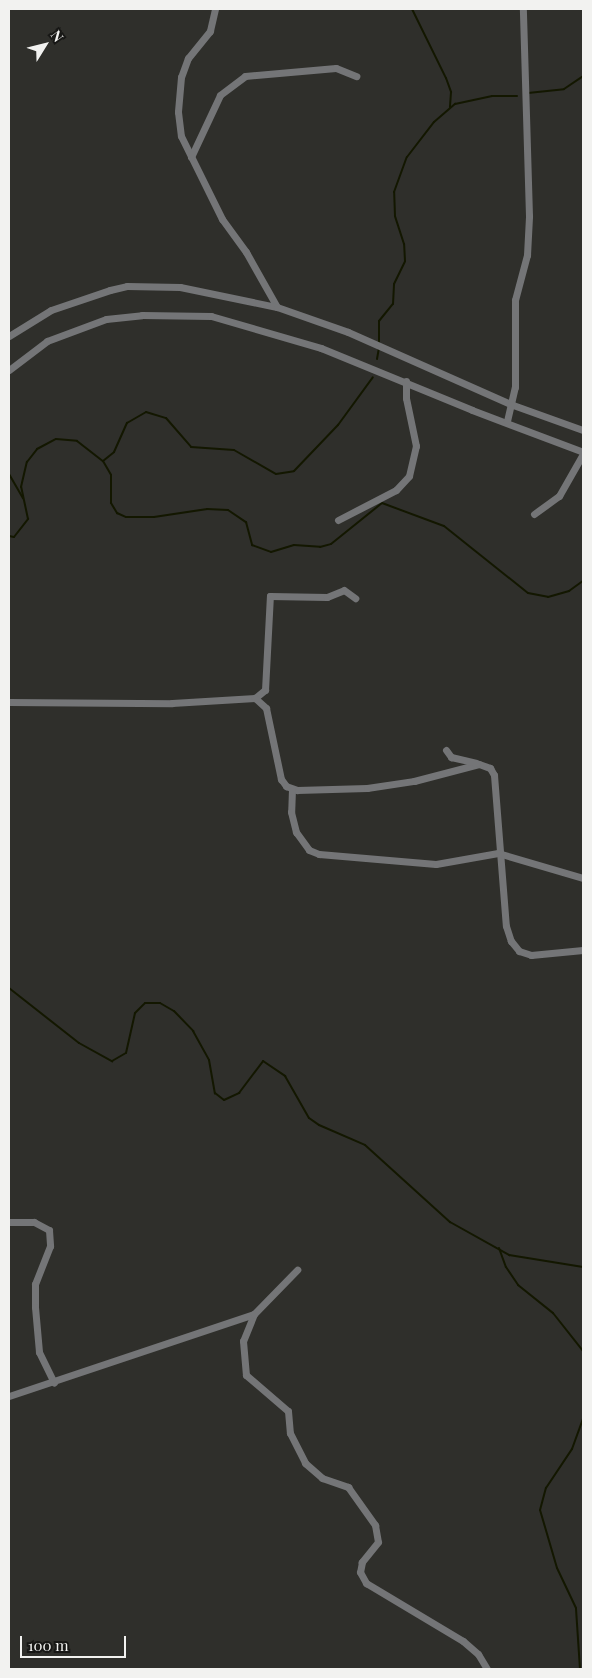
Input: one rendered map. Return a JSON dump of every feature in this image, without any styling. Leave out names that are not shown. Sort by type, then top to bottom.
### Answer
[{"type":"street","points":[[215,9],[210,30],[184,65],[177,97],[182,136],[222,219],[246,252],[277,307]]},
{"type":"street","points":[[508,422],[514,405],[515,300],[527,255],[529,216],[524,133],[523,9]]},
{"type":"street","points":[[191,157],[220,95],[245,76],[336,68],[356,76]]},
{"type":"street","points":[[9,336],[50,310],[127,286],[180,287],[277,307],[356,336],[514,405],[583,430]]},
{"type":"street","points":[[9,370],[46,342],[106,319],[186,315],[212,316],[277,334],[406,381],[472,410],[508,422],[583,453],[560,496],[534,514]]},
{"type":"street","points":[[338,520],[396,490],[409,476],[416,446],[406,398],[406,381]]},
{"type":"street","points":[[9,702],[202,703],[255,698],[265,690],[270,596],[327,597],[344,590],[355,598]]},
{"type":"street","points":[[255,698],[266,708],[282,779],[292,789],[292,812],[296,832],[309,850],[319,854],[436,864],[498,853],[583,878]]},
{"type":"street","points":[[446,750],[451,757],[490,768],[494,775],[498,853],[506,926],[511,941],[520,951],[549,955],[583,950]]},
{"type":"street","points":[[292,789],[397,784],[479,764]]},
{"type":"street","points":[[9,1222],[34,1222],[49,1230],[50,1246],[35,1284],[35,1307],[39,1352],[54,1383]]},
{"type":"street","points":[[297,1270],[254,1314],[243,1341],[246,1375],[288,1411],[290,1433],[305,1463],[322,1478],[348,1487],[376,1524],[378,1542],[362,1562],[360,1572],[366,1583],[463,1641],[478,1654],[486,1669]]},
{"type":"street","points":[[9,1396],[54,1383],[254,1314]]},
{"type":"waterway","points":[[412,9],[446,78],[451,92],[450,107]]},
{"type":"waterway","points":[[528,93],[564,89],[583,76]]},
{"type":"waterway","points":[[379,342],[379,321],[393,304],[394,284],[405,261],[404,244],[395,216],[394,192],[407,157],[434,122],[455,104],[492,96],[517,96]]},
{"type":"waterway","points":[[377,359],[379,348]]},
{"type":"waterway","points":[[103,461],[114,452],[127,423],[146,412],[166,418],[191,447],[234,450],[276,474],[294,471],[338,425],[373,377]]},
{"type":"waterway","points":[[9,432],[9,451]]},
{"type":"waterway","points":[[9,536],[14,537],[28,519],[21,487],[27,462],[37,449],[56,439],[77,441],[103,461],[111,475],[111,503],[117,513],[126,517],[154,517],[207,509],[228,510],[246,522],[252,545],[271,552],[294,545],[320,547],[331,544],[382,503],[444,526],[528,593],[548,597],[569,591],[583,581]]},
{"type":"waterway","points":[[9,474],[23,498]]},
{"type":"waterway","points":[[9,988],[79,1043],[112,1061],[126,1053],[135,1013],[145,1003],[160,1003],[174,1011],[193,1031],[209,1060],[215,1093],[224,1100],[239,1093],[263,1061],[285,1076],[309,1118],[319,1125],[365,1145],[450,1222],[509,1255],[583,1267]]},
{"type":"waterway","points":[[499,1248],[506,1267],[518,1285],[553,1313],[583,1351]]},
{"type":"waterway","points":[[580,1669],[576,1608],[557,1568],[540,1510],[546,1488],[572,1449],[583,1419]]}]
